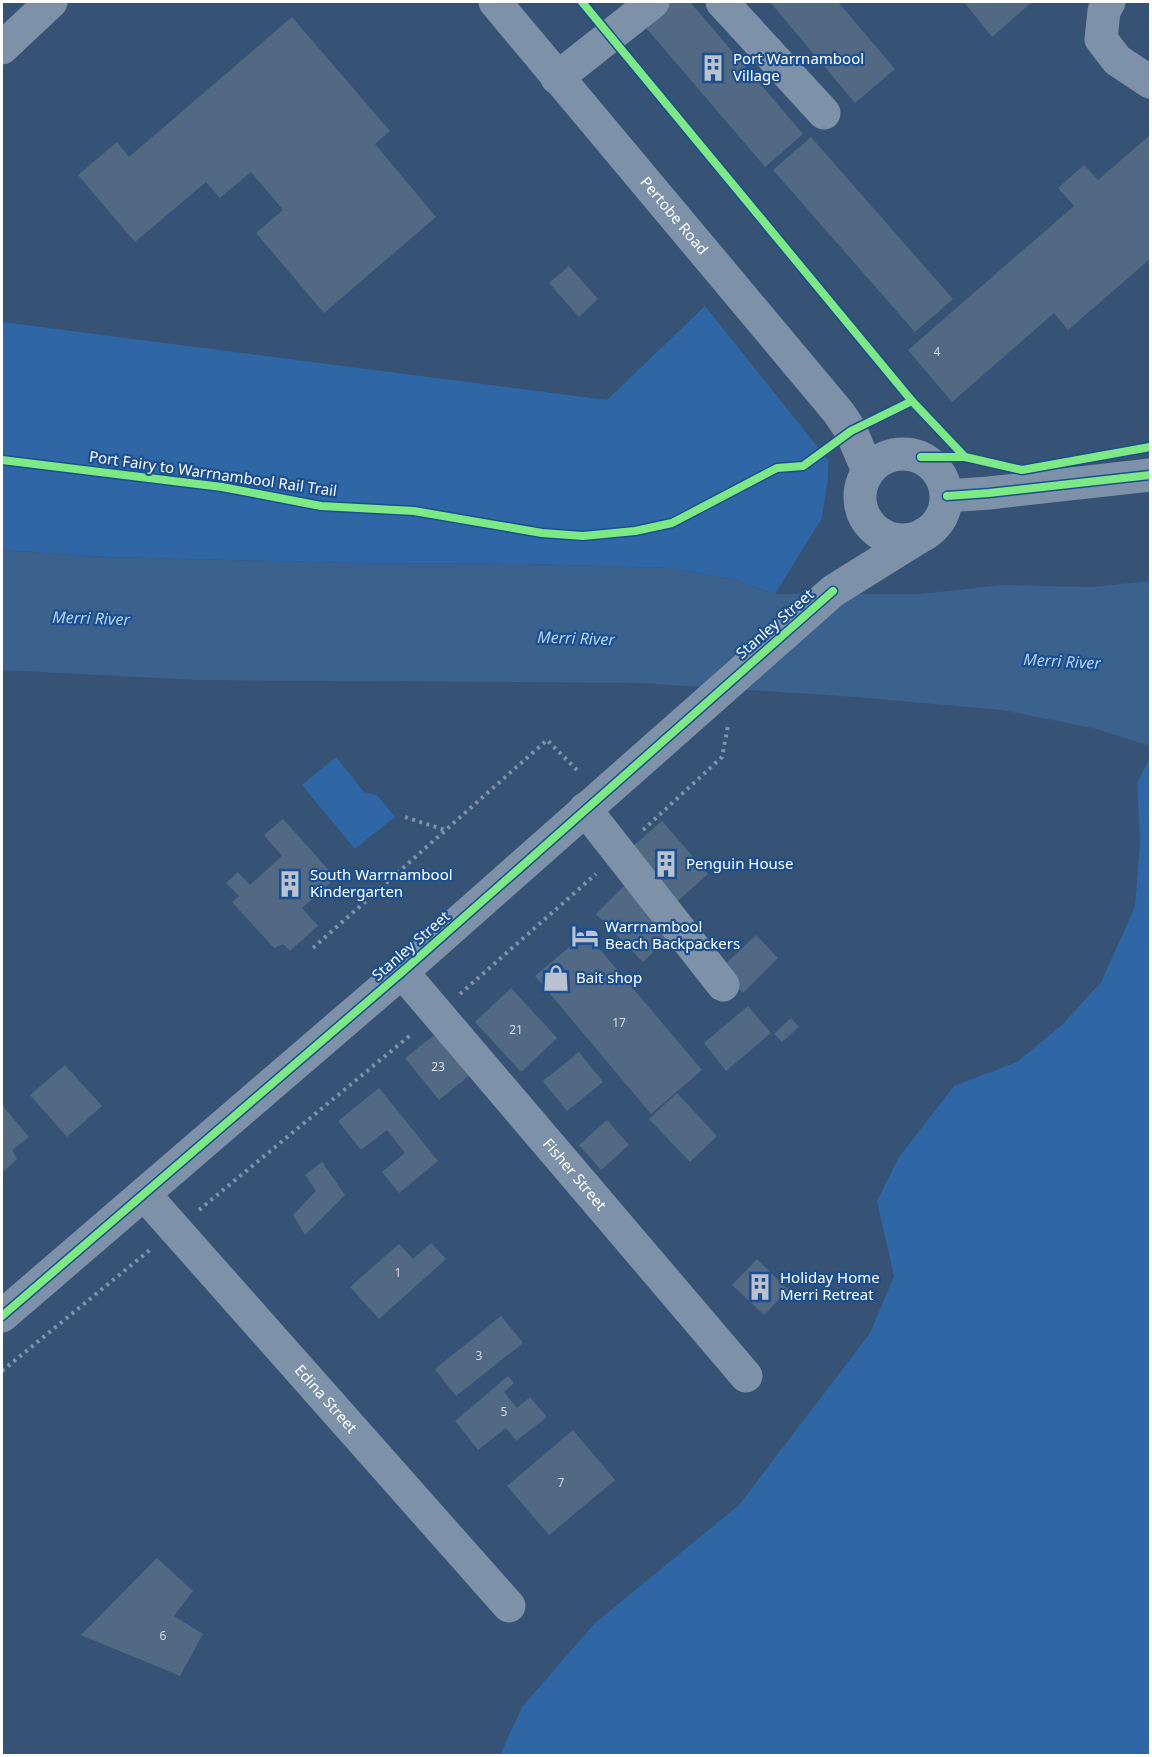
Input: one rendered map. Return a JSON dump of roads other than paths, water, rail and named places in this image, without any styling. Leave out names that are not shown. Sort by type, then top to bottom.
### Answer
[{"type":"street","points":[[2,48],[51,2]]},
{"type":"street","name":"Pertobe Road","points":[[495,2],[832,404],[851,431],[868,471]]},
{"type":"street","points":[[557,78],[653,2]]},
{"type":"street","points":[[722,2],[824,113]]},
{"type":"street","points":[[1109,2],[1104,11],[1101,39],[1117,60],[1150,82]]},
{"type":"street","name":"Pertobe Road","points":[[851,431],[897,453]]},
{"type":"street","points":[[897,453],[909,453],[931,463],[939,472],[947,495],[938,524],[914,539],[900,540],[886,537],[874,530],[865,519],[860,506],[859,494],[868,471],[876,462],[897,453]]},
{"type":"street","points":[[947,495],[988,493],[1150,475]]},
{"type":"street","name":"Stanley Street","points":[[2,1316],[402,972],[593,802],[717,713],[834,591],[855,550],[860,524],[860,506]]},
{"type":"street","name":"Stanley Street","points":[[834,591],[926,533]]},
{"type":"street","points":[[593,802],[620,853],[723,985]]},
{"type":"street","name":"Fisher Street","points":[[402,972],[746,1376]]},
{"type":"street","name":"Edina Street","points":[[144,1194],[509,1606]]},
{"type":"water","name":"Merri River","points":[[2,550],[105,557],[670,568],[735,580],[775,594],[920,594],[1003,585],[1093,587],[1150,581],[1150,746],[1097,729],[1002,710],[855,697],[640,683],[196,680],[2,670]]},
{"type":"place","name":"Port Warrnambool Village","points":[[713,68]]},
{"type":"place","name":"Penguin House","points":[[666,864]]},
{"type":"place","name":"South Warrnambool Kindergarten","points":[[290,884]]},
{"type":"place","name":"Warrnambool Beach Backpackers","points":[[585,936]]},
{"type":"place","name":"Bait shop","points":[[556,978]]},
{"type":"place","name":"Holiday Home Merri Retreat","points":[[760,1287]]}]
